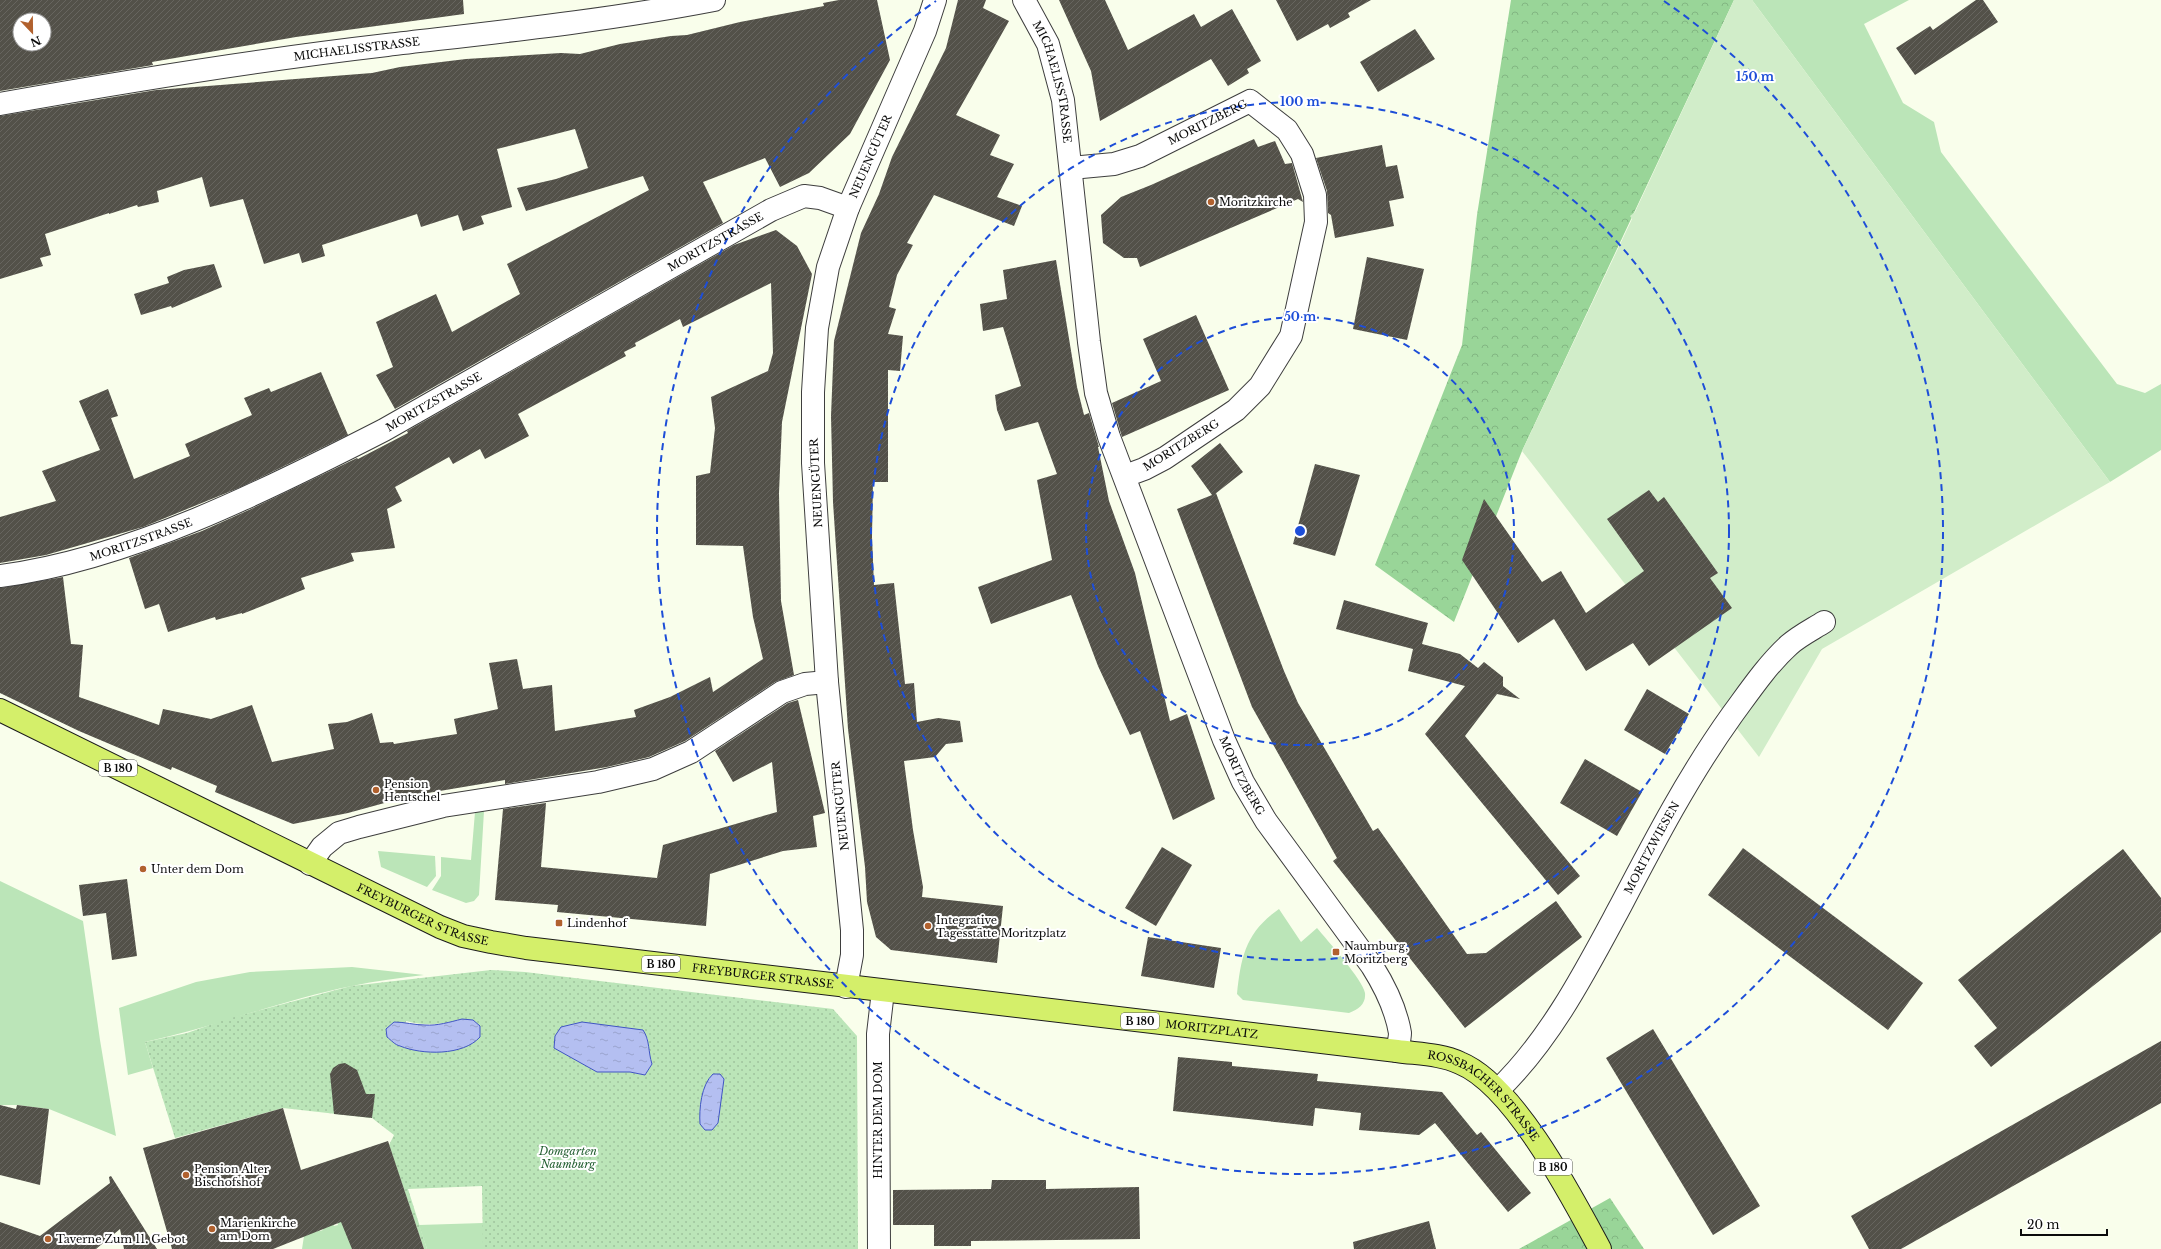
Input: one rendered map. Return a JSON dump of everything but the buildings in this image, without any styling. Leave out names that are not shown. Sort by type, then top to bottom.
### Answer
[{"type":"main road","name":"FREYBURGER STRASSE","points":[[0,710],[440,928],[477,939],[526,948],[883,991]]},
{"type":"main road","name":"MORITZPLATZ","points":[[883,991],[1397,1051]]},
{"type":"main road","name":"ROSSBACHER STRASSE","points":[[1397,1051],[1439,1057],[1459,1062],[1484,1076],[1498,1090],[1522,1120],[1551,1164],[1600,1249]]},
{"type":"street","name":"MICHAELISSTRASSE","points":[[0,104],[154,77],[386,45],[631,16],[714,0]]},
{"type":"street","name":"NEUENGÜTER","points":[[846,987],[852,955],[852,930],[827,682],[813,463],[813,392],[817,328],[828,267],[848,208],[913,59],[934,0]]},
{"type":"street","name":"MICHAELISSTRASSE","points":[[1024,0],[1048,44],[1064,100],[1071,168]]},
{"type":"street","name":"MORITZBERG","points":[[1125,476],[1144,469],[1165,458],[1236,410],[1260,386],[1292,336],[1316,222],[1315,195],[1302,154],[1287,130],[1250,101],[1140,156],[1114,164],[1071,168],[1096,393],[1109,437],[1224,740],[1243,782],[1266,821],[1372,966],[1382,983],[1392,1007],[1400,1034],[1397,1051]]},
{"type":"street","name":"MORITZSTRASSE","points":[[0,576],[47,567],[108,551],[169,529],[230,504],[332,457],[384,430],[770,210],[804,196],[820,198],[848,208]]},
{"type":"street","name":"MORITZWIESEN","points":[[1498,1090],[1515,1073],[1547,1032],[1574,991],[1672,809],[1708,750],[1756,683],[1789,645],[1824,622]]},
{"type":"street","points":[[310,864],[322,847],[339,833],[359,827],[443,806],[598,782],[653,769],[691,752],[782,692],[805,684],[827,682]]},
{"type":"street","name":"HINTER DEM DOM","points":[[879,1249],[878,1034],[883,991]]},
{"type":"green space","points":[[1511,0],[1734,0],[1522,451],[1454,622],[1375,565],[1462,345],[1477,215]]},
{"type":"green space","points":[[1734,0],[1752,0],[2110,482],[1822,649],[1759,757],[1522,451],[1632,219],[1630,216],[1635,212]]},
{"type":"green space","points":[[1752,0],[1909,0],[1864,24],[1903,103],[1934,122],[1941,152],[2117,384],[2145,393],[2161,384],[2161,450],[2110,482]]},
{"type":"green space","points":[[484,811],[479,895],[474,901],[466,903],[432,890],[441,876],[441,857],[471,860],[475,812]]},
{"type":"green space","points":[[378,851],[435,856],[436,876],[427,887],[381,867]]},
{"type":"green space","points":[[0,881],[83,921],[100,1040],[116,1136],[49,1109],[17,1105],[0,1105]]},
{"type":"green space","points":[[1279,909],[1301,942],[1317,928],[1344,960],[1358,979],[1365,993],[1363,1003],[1359,1008],[1349,1013],[1243,1000],[1237,994],[1243,956],[1247,946],[1259,927]]},
{"type":"green space","points":[[352,967],[424,975],[370,983],[326,992],[197,1029],[145,1042],[153,1068],[128,1075],[119,1008],[196,982],[250,972]]},
{"type":"green space","name":"Domgarten Naumburg","points":[[491,970],[525,972],[833,1009],[857,1036],[858,1249],[483,1249],[482,1186],[408,1189],[427,1249],[424,1249],[389,1145],[394,1135],[372,1118],[283,1108],[175,1138],[145,1042],[187,1033],[227,1019],[351,986]],"holes":[[[462,1019],[434,1052],[399,1046],[406,1021],[420,1024],[434,1024],[448,1023]],[[648,1038],[648,1051],[652,1064],[645,1075],[630,1072],[597,1072]]]},
{"type":"green space","points":[[1610,1198],[1644,1249],[1519,1249]]},
{"type":"green space","points":[[346,1218],[352,1249],[302,1249],[304,1236],[318,1227],[320,1231],[323,1230],[322,1226],[333,1222],[334,1226],[338,1225],[337,1221]]},
{"type":"green space","points":[[483,1223],[483,1249],[427,1249],[419,1225]]},
{"type":"water","points":[[462,1019],[473,1020],[480,1026],[480,1037],[473,1043],[453,1051],[430,1052],[409,1049],[396,1045],[387,1037],[386,1029],[394,1022],[430,1025],[444,1024]]},
{"type":"water","points":[[582,1022],[643,1030],[647,1038],[652,1064],[645,1075],[630,1072],[597,1072],[554,1048],[555,1036],[561,1027]]},
{"type":"water","points":[[713,1074],[720,1074],[724,1079],[718,1123],[712,1130],[705,1130],[700,1124],[701,1104],[703,1091]]},
{"type":"place","name":"Moritzkirche","points":[[1211,202]]},
{"type":"place","name":"Pension Hentschel","points":[[376,790]]},
{"type":"place","name":"Unter dem Dom","points":[[143,869]]},
{"type":"place","name":"Lindenhof","points":[[559,923]]},
{"type":"place","name":"Integrative Tagesstätte Moritzplatz","points":[[928,926]]},
{"type":"place","name":"Naumburg, Moritzberg","points":[[1336,952]]},
{"type":"place","name":"Pension Alter Bischofshof","points":[[186,1175]]},
{"type":"place","name":"Marienkirche am Dom","points":[[212,1229]]},
{"type":"place","name":"Taverne Zum 11. Gebot","points":[[48,1239]]}]
